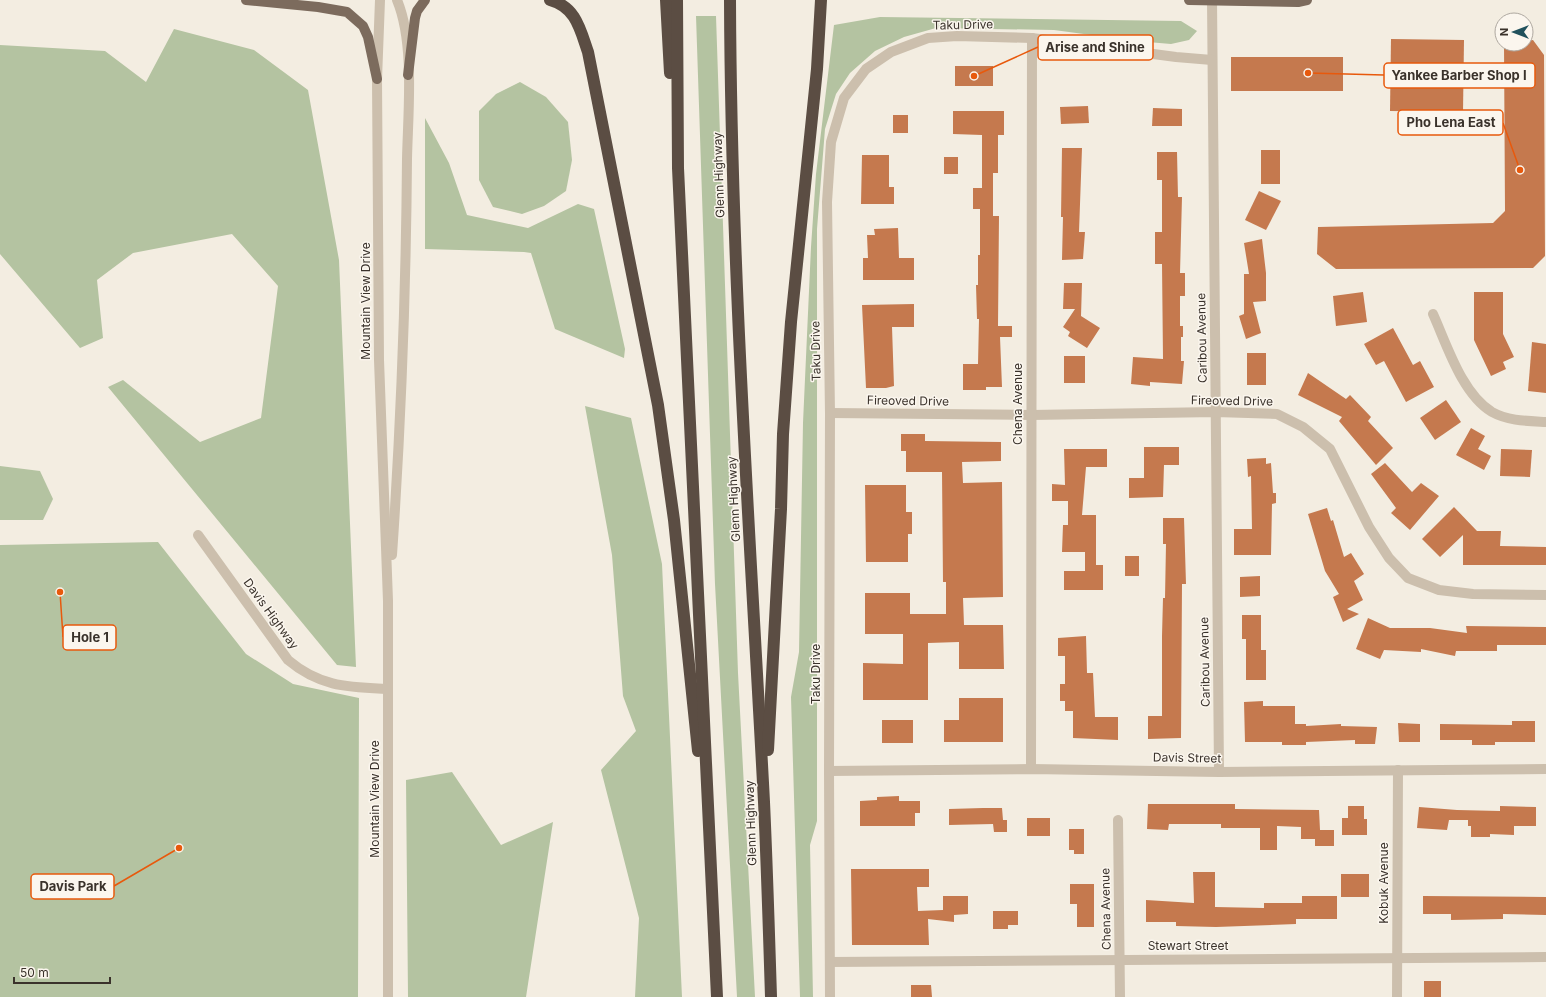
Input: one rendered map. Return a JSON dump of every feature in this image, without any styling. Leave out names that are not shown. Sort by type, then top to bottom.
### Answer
[{"type":"highway","points":[[550,0],[564,6],[574,16],[588,52],[658,405],[674,520],[712,884]]},
{"type":"highway","points":[[666,0],[667,38],[678,168],[717,997]]},
{"type":"highway","points":[[677,0],[678,168]]},
{"type":"highway","name":"Glenn Highway","points":[[730,0],[731,103],[737,296],[764,805],[771,997]]},
{"type":"highway","points":[[764,805],[791,322],[816,69],[821,0]]},
{"type":"main road","points":[[246,0],[325,8],[347,12],[363,26],[368,37],[377,79]]},
{"type":"main road","points":[[408,75],[415,18],[417,11],[425,0]]},
{"type":"main road","points":[[1189,0],[1298,2],[1307,0]]},
{"type":"street","name":"Mountain View Drive","points":[[380,0],[377,79],[379,368],[388,601],[388,997]]},
{"type":"street","name":"Mountain View Drive","points":[[388,601],[398,460],[406,287],[408,75],[406,28],[397,0]]},
{"type":"street","name":"Caribou Avenue","points":[[1212,0],[1219,772]]},
{"type":"street","name":"Taku Drive","points":[[830,997],[830,413],[827,202],[831,142],[844,98],[866,69],[891,52],[928,38],[957,36],[1032,38],[1176,57],[1212,60]]},
{"type":"street","name":"Chena Avenue","points":[[1031,769],[1032,38]]},
{"type":"street","points":[[1433,314],[1462,378],[1474,396],[1493,412],[1521,422],[1546,422]]},
{"type":"street","name":"Fireoved Drive","points":[[830,413],[1031,415],[1216,412],[1277,414],[1303,427],[1330,449],[1369,527],[1389,558],[1408,578],[1439,590],[1473,594],[1546,595]]},
{"type":"street","name":"Davis Highway","points":[[198,535],[288,660],[300,670],[312,677],[328,683],[388,689]]},
{"type":"street","name":"Davis Street","points":[[829,770],[1031,769],[1219,772],[1546,769]]},
{"type":"street","name":"Kobuk Avenue","points":[[1397,997],[1398,770]]},
{"type":"street","name":"Chena Avenue","points":[[1118,820],[1120,997]]},
{"type":"street","name":"Stewart Street","points":[[830,962],[1546,957]]},
{"type":"green space","points":[[696,16],[716,16],[738,673],[755,997],[737,997],[715,584]]},
{"type":"green space","points":[[880,17],[1181,21],[1197,31],[1189,40],[1171,44],[1054,30],[936,28],[904,37],[875,51],[850,73],[836,94],[825,129],[817,229],[817,821],[810,845],[813,997],[800,997],[791,697],[799,652],[803,423],[816,174],[834,25]]},
{"type":"green space","points":[[174,29],[254,50],[308,90],[339,260],[356,667],[337,665],[108,387],[123,380],[200,442],[261,418],[278,286],[232,234],[133,253],[97,280],[103,338],[80,348],[0,254],[0,45],[105,51],[146,82]]},
{"type":"green space","points":[[520,82],[546,97],[568,122],[572,160],[566,191],[544,206],[522,214],[493,207],[479,180],[479,111],[496,94]]},
{"type":"green space","points":[[425,118],[449,163],[467,215],[528,228],[578,204],[594,209],[625,349],[624,358],[555,329],[531,253],[425,249]]},
{"type":"green space","points":[[585,406],[631,418],[662,564],[682,997],[635,997],[639,918],[601,770],[636,731],[623,696],[612,555]]},
{"type":"green space","points":[[0,466],[40,471],[53,499],[43,520],[0,520]]},
{"type":"green space","points":[[158,542],[246,654],[293,684],[359,698],[358,997],[0,997],[0,545]]},
{"type":"green space","points":[[452,772],[501,845],[553,822],[526,997],[408,997],[406,780]]},
{"type":"building","points":[[1391,39],[1464,40],[1463,112],[1390,111]]},
{"type":"building","points":[[1534,41],[1544,55],[1545,256],[1533,268],[1336,269],[1317,254],[1318,227],[1493,223],[1505,211],[1504,52],[1534,52]]},
{"type":"building","points":[[1231,57],[1343,57],[1343,91],[1231,91]]},
{"type":"building","points":[[955,66],[993,66],[993,86],[955,86]]},
{"type":"building","points":[[1088,106],[1089,123],[1061,124],[1060,107]]},
{"type":"building","points":[[1153,108],[1182,109],[1182,126],[1152,126]]},
{"type":"building","points":[[953,111],[1004,111],[1004,135],[998,135],[998,173],[993,173],[993,216],[999,216],[998,326],[1012,326],[1012,337],[1000,337],[1002,387],[986,387],[986,390],[963,390],[963,364],[978,364],[979,319],[977,319],[976,285],[978,285],[978,255],[980,255],[980,209],[973,209],[973,188],[982,188],[982,135],[953,134]]},
{"type":"building","points":[[893,115],[908,115],[908,133],[893,133]]},
{"type":"building","points":[[1062,148],[1082,148],[1079,232],[1085,232],[1083,259],[1062,260]]},
{"type":"building","points":[[1261,150],[1280,150],[1280,184],[1261,184]]},
{"type":"building","points":[[1157,152],[1177,152],[1178,197],[1182,197],[1180,273],[1185,273],[1185,296],[1180,296],[1180,326],[1183,326],[1183,337],[1181,337],[1181,361],[1184,361],[1182,384],[1150,382],[1150,386],[1131,384],[1133,357],[1163,359],[1162,264],[1155,264],[1155,232],[1162,232],[1162,180],[1157,180]]},
{"type":"building","points":[[862,155],[889,155],[889,187],[894,187],[894,204],[861,204]]},
{"type":"building","points":[[944,157],[958,157],[958,174],[944,174]]},
{"type":"building","points":[[1259,191],[1281,201],[1266,230],[1245,220]]},
{"type":"building","points":[[898,228],[899,258],[914,258],[914,280],[863,280],[863,258],[868,258],[867,235],[875,235],[874,229]]},
{"type":"building","points":[[1262,239],[1266,273],[1266,301],[1253,302],[1261,333],[1246,339],[1239,316],[1244,314],[1244,274],[1249,274],[1244,243]]},
{"type":"building","points":[[1064,283],[1082,283],[1081,316],[1100,328],[1087,348],[1068,336],[1070,332],[1063,327],[1075,309],[1063,309]]},
{"type":"building","points":[[1363,292],[1367,322],[1336,326],[1333,296]]},
{"type":"building","points":[[1474,292],[1503,292],[1503,334],[1514,357],[1503,362],[1506,369],[1491,376],[1474,340]]},
{"type":"building","points":[[914,304],[914,327],[892,327],[894,386],[886,388],[866,388],[862,305]]},
{"type":"building","points":[[1393,328],[1413,365],[1420,361],[1434,387],[1406,402],[1384,361],[1376,365],[1364,344]]},
{"type":"building","points":[[1532,342],[1546,344],[1546,393],[1528,391]]},
{"type":"building","points":[[1247,353],[1266,353],[1266,385],[1247,385]]},
{"type":"building","points":[[1064,356],[1085,356],[1085,383],[1064,383]]},
{"type":"building","points":[[1308,373],[1346,399],[1350,395],[1371,417],[1368,421],[1393,448],[1376,465],[1339,421],[1342,417],[1298,395]]},
{"type":"building","points":[[1446,400],[1461,422],[1435,440],[1420,418]]},
{"type":"building","points":[[1471,428],[1485,436],[1478,449],[1491,456],[1484,470],[1456,455]]},
{"type":"building","points":[[901,434],[925,434],[925,441],[1001,442],[1001,461],[962,462],[963,483],[1002,482],[1003,597],[963,598],[964,625],[1003,625],[1004,669],[959,669],[959,642],[928,643],[928,700],[863,700],[863,663],[903,664],[903,634],[865,634],[865,593],[910,593],[910,614],[946,614],[946,582],[943,582],[942,472],[906,472],[906,451],[901,451]]},
{"type":"building","points":[[1144,447],[1179,447],[1179,465],[1164,465],[1163,497],[1129,498],[1129,478],[1144,478]]},
{"type":"building","points":[[1064,449],[1107,449],[1107,467],[1086,467],[1082,515],[1096,515],[1096,565],[1103,565],[1103,590],[1064,590],[1064,571],[1085,571],[1085,552],[1062,552],[1063,525],[1068,525],[1068,501],[1052,501],[1052,484],[1065,485]]},
{"type":"building","points":[[1501,449],[1532,450],[1530,477],[1500,476]]},
{"type":"building","points":[[1266,458],[1266,464],[1271,463],[1273,493],[1276,493],[1276,503],[1272,504],[1271,555],[1234,555],[1234,529],[1252,529],[1251,476],[1248,477],[1247,459]]},
{"type":"building","points":[[1385,463],[1412,492],[1421,483],[1439,496],[1410,530],[1391,513],[1396,508],[1371,474]]},
{"type":"building","points":[[865,485],[906,485],[906,512],[912,512],[912,534],[908,534],[908,562],[866,562]]},
{"type":"building","points":[[1454,507],[1477,531],[1501,531],[1500,546],[1546,547],[1546,565],[1463,565],[1463,535],[1440,557],[1422,539]]},
{"type":"building","points":[[1327,508],[1331,521],[1333,520],[1344,557],[1351,553],[1364,574],[1354,581],[1363,600],[1347,609],[1359,614],[1343,622],[1333,597],[1339,594],[1325,571],[1308,514]]},
{"type":"building","points":[[1163,518],[1184,518],[1186,584],[1182,584],[1181,738],[1148,739],[1148,716],[1162,716],[1162,636],[1163,598],[1165,598],[1166,544],[1163,544]]},
{"type":"building","points":[[1125,556],[1139,556],[1139,576],[1125,576]]},
{"type":"building","points":[[1260,576],[1260,596],[1240,597],[1240,577]]},
{"type":"building","points":[[1242,615],[1261,615],[1261,650],[1266,650],[1266,680],[1246,680],[1246,639],[1242,639]]},
{"type":"building","points":[[1368,618],[1390,628],[1430,628],[1467,633],[1466,626],[1546,627],[1546,645],[1497,645],[1497,651],[1456,651],[1455,656],[1421,649],[1421,652],[1384,650],[1380,659],[1356,649]]},
{"type":"building","points":[[1086,636],[1087,673],[1093,673],[1095,717],[1118,717],[1118,740],[1073,738],[1073,711],[1065,711],[1065,701],[1060,701],[1060,684],[1065,684],[1065,656],[1058,656],[1058,638]]},
{"type":"building","points":[[959,698],[1003,698],[1003,742],[944,742],[944,720],[959,720]]},
{"type":"building","points":[[1263,701],[1263,706],[1295,706],[1295,724],[1306,724],[1306,726],[1341,724],[1341,726],[1377,727],[1375,744],[1355,744],[1355,740],[1306,742],[1306,745],[1282,745],[1282,742],[1245,742],[1244,702]]},
{"type":"building","points":[[882,720],[913,720],[913,743],[882,743]]},
{"type":"building","points":[[1512,721],[1535,721],[1535,742],[1495,742],[1495,745],[1472,745],[1472,740],[1440,740],[1440,724],[1512,725]]},
{"type":"building","points":[[1398,723],[1420,724],[1420,742],[1399,742]]},
{"type":"building","points":[[899,796],[899,801],[920,801],[920,813],[915,813],[915,826],[860,826],[860,801],[877,800],[877,797]]},
{"type":"building","points":[[1148,804],[1235,804],[1235,809],[1319,810],[1320,830],[1334,830],[1334,846],[1315,846],[1315,839],[1301,839],[1301,827],[1277,826],[1277,850],[1260,850],[1260,828],[1221,828],[1221,824],[1169,824],[1168,830],[1147,829]]},
{"type":"building","points":[[1348,806],[1364,806],[1364,819],[1367,819],[1367,835],[1342,835],[1342,818],[1348,818]]},
{"type":"building","points":[[1500,806],[1536,807],[1536,826],[1514,826],[1514,835],[1490,834],[1490,837],[1471,837],[1471,826],[1468,826],[1468,820],[1449,820],[1447,830],[1417,828],[1419,807],[1500,811]]},
{"type":"building","points":[[1002,808],[1003,820],[1007,820],[1007,832],[994,832],[993,824],[949,825],[949,809]]},
{"type":"building","points":[[1027,818],[1050,818],[1050,836],[1027,836]]},
{"type":"building","points":[[1069,829],[1084,829],[1084,854],[1074,854],[1074,850],[1069,850]]},
{"type":"building","points":[[851,869],[929,869],[929,887],[917,887],[918,911],[943,910],[943,896],[968,896],[968,914],[954,915],[954,922],[928,919],[929,945],[852,945]]},
{"type":"building","points":[[1193,872],[1215,872],[1215,907],[1264,908],[1264,903],[1302,903],[1302,896],[1337,896],[1337,919],[1296,919],[1296,924],[1216,927],[1176,926],[1176,922],[1146,922],[1146,900],[1194,903]]},
{"type":"building","points":[[1341,874],[1369,874],[1369,897],[1341,897]]},
{"type":"building","points":[[1070,884],[1094,884],[1094,927],[1077,927],[1077,904],[1070,904]]},
{"type":"building","points":[[1423,896],[1546,897],[1546,915],[1503,914],[1503,919],[1451,920],[1451,914],[1423,914]]},
{"type":"building","points":[[993,911],[1018,911],[1018,925],[1008,925],[1008,929],[993,929]]},
{"type":"building","points":[[1424,981],[1441,981],[1441,997],[1424,997]]},
{"type":"building","points":[[911,985],[931,985],[932,997],[911,997]]},
{"type":"place","name":"Yankee Barber Shop I","points":[[1308,73]]},
{"type":"place","name":"Arise and Shine","points":[[974,76]]},
{"type":"place","name":"Pho Lena East","points":[[1520,170]]},
{"type":"place","name":"Hole 1","points":[[60,592]]},
{"type":"place","name":"Davis Park","points":[[179,848]]}]
